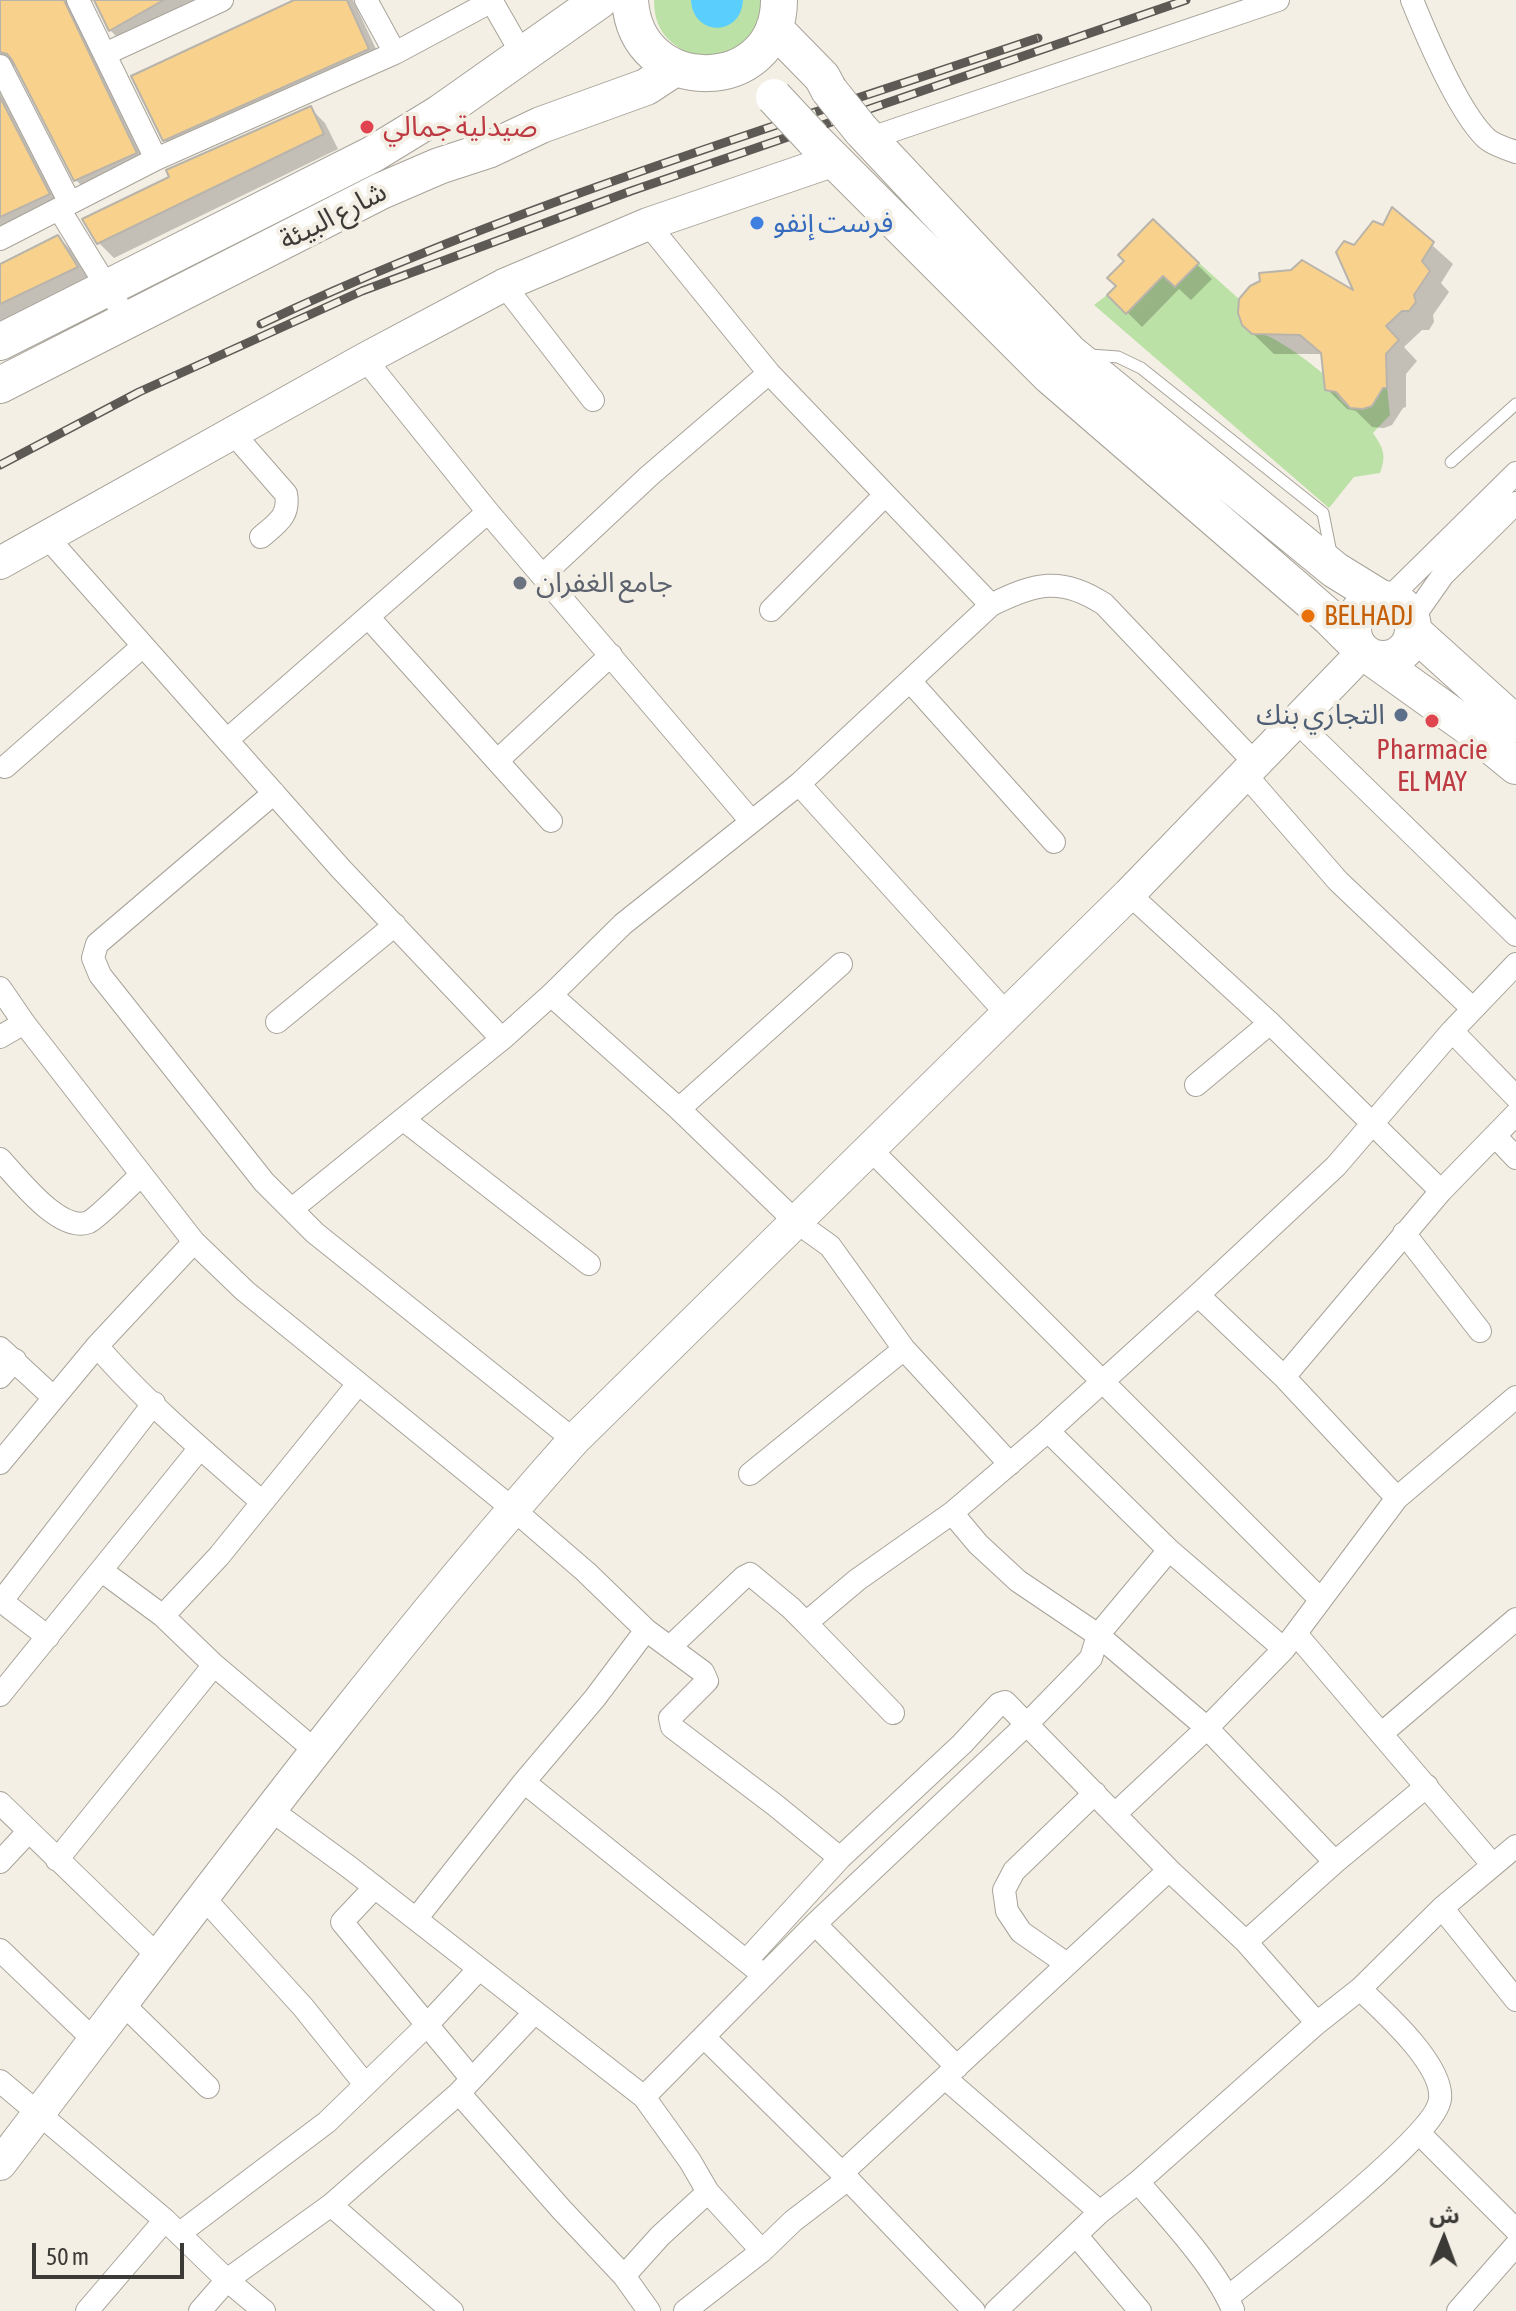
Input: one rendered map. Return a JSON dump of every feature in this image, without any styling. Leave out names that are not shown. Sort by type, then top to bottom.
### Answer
[{"type":"main road","name":"شارع البيئة","points":[[0,342],[373,154],[440,113],[600,0]]},
{"type":"main road","points":[[630,0],[635,27],[642,40],[662,61],[696,74],[717,74],[738,67],[760,51],[777,14],[864,135],[1070,353],[1335,570],[1398,612],[1516,724]]},
{"type":"main road","points":[[738,67],[774,97],[822,150],[1050,376],[1364,651],[1466,725],[1516,766]]},
{"type":"main road","name":"شارع البيئة","points":[[0,385],[381,191],[439,166],[488,150],[541,125],[646,87],[675,68]]},
{"type":"main road","points":[[67,308],[84,342]]},
{"type":"main road","points":[[1365,605],[1398,612],[1406,649],[1390,659],[1364,651],[1354,637],[1354,619],[1365,605]]},
{"type":"street","points":[[78,0],[156,159]]},
{"type":"street","points":[[105,54],[222,0]]},
{"type":"street","points":[[366,0],[395,53]]},
{"type":"street","points":[[0,239],[156,159],[395,53],[492,0],[522,54]]},
{"type":"street","points":[[864,135],[1278,0]]},
{"type":"street","points":[[1412,0],[1471,121],[1490,141],[1516,152]]},
{"type":"street","points":[[0,66],[38,135],[65,206],[128,321]]},
{"type":"street","points":[[0,563],[232,432],[504,285],[822,150]]},
{"type":"street","points":[[648,224],[769,373],[991,605]]},
{"type":"street","points":[[504,285],[593,400]]},
{"type":"street","points":[[365,359],[488,512],[544,574],[751,821]]},
{"type":"street","points":[[544,574],[649,476],[769,373]]},
{"type":"street","points":[[232,432],[286,494],[288,506],[284,516],[261,537]]},
{"type":"street","points":[[1398,612],[1516,473]]},
{"type":"street","points":[[771,610],[884,496]]},
{"type":"street","points":[[1398,612],[1443,575],[1516,503]]},
{"type":"street","points":[[228,739],[488,512]]},
{"type":"street","points":[[46,536],[274,793],[502,1039]]},
{"type":"street","points":[[292,1209],[502,1039],[623,924],[799,784],[991,605],[1020,591],[1044,585],[1073,587],[1104,604],[1250,769],[1338,881],[1473,1009]]},
{"type":"street","points":[[369,618],[551,821]]},
{"type":"street","points":[[5,767],[143,646]]},
{"type":"street","points":[[0,2164],[271,1810],[513,1509],[574,1440],[1129,894],[1364,651]]},
{"type":"street","points":[[498,760],[611,655]]},
{"type":"street","points":[[910,681],[1054,842]]},
{"type":"street","points":[[1296,721],[1516,935]]},
{"type":"street","points":[[799,784],[1007,1014]]},
{"type":"street","points":[[274,793],[97,944],[93,958],[100,975],[264,1182],[315,1233],[574,1440]]},
{"type":"street","points":[[1129,894],[1270,1023],[1441,1191]]},
{"type":"street","points":[[277,1022],[395,925]]},
{"type":"street","points":[[679,1109],[841,964]]},
{"type":"street","points":[[806,1623],[857,1580],[952,1513],[1198,1295],[1336,1166],[1452,1031],[1516,964]]},
{"type":"street","points":[[0,988],[194,1242],[245,1291],[513,1509],[586,1572],[646,1630],[703,1672],[707,1681],[670,1718],[672,1727],[840,1858]]},
{"type":"street","points":[[551,995],[679,1109],[795,1221],[830,1246],[904,1349],[1010,1464]]},
{"type":"street","points":[[0,1037],[24,1023]]},
{"type":"street","points":[[1196,1085],[1270,1023]]},
{"type":"street","points":[[1452,1031],[1516,1097]]},
{"type":"street","points":[[1284,1377],[1441,1191],[1516,1114]]},
{"type":"street","points":[[404,1120],[589,1264]]},
{"type":"street","points":[[1495,1136],[1516,1158]]},
{"type":"street","points":[[869,1148],[1320,1599]]},
{"type":"street","points":[[0,1159],[52,1213],[70,1224],[89,1222],[141,1175]]},
{"type":"street","points":[[1404,1233],[1480,1331]]},
{"type":"street","points":[[0,1463],[97,1346],[194,1242]]},
{"type":"street","points":[[1198,1295],[1284,1377],[1397,1498]]},
{"type":"street","points":[[97,1346],[200,1448],[262,1502]]},
{"type":"street","points":[[750,1474],[904,1349]]},
{"type":"street","points":[[0,1377],[8,1354],[53,1397]]},
{"type":"street","points":[[163,1616],[219,1556],[358,1384]]},
{"type":"street","points":[[1115,1814],[1207,1728],[1290,1642],[1397,1498],[1516,1397]]},
{"type":"street","points":[[48,1637],[1,1601],[154,1403]]},
{"type":"street","points":[[1048,1431],[1169,1550],[1290,1642],[1381,1734],[1492,1864]]},
{"type":"street","points":[[0,1695],[200,1448]]},
{"type":"street","points":[[952,1513],[978,1544],[1018,1581],[1098,1635],[1207,1728],[1335,1862]]},
{"type":"street","points":[[644,2097],[815,1924],[1026,1725],[1091,1658],[1098,1635],[1169,1550]]},
{"type":"street","points":[[102,1571],[163,1616],[214,1665],[317,1752]]},
{"type":"street","points":[[670,1647],[750,1574],[791,1608],[893,1713]]},
{"type":"street","points":[[1381,1734],[1516,1619]]},
{"type":"street","points":[[416,1919],[595,1698],[646,1630]]},
{"type":"street","points":[[57,1860],[214,1665]]},
{"type":"street","points":[[746,1961],[840,1858],[962,1744],[999,1704],[1005,1702],[1169,1870],[1246,1942],[1317,2023]]},
{"type":"street","points":[[524,1782],[764,1975]]},
{"type":"street","points":[[1246,1942],[1335,1862],[1427,1786]]},
{"type":"street","points":[[1067,1964],[1021,1932],[1007,1911],[1004,1890],[1014,1871],[1095,1793]]},
{"type":"street","points":[[0,1803],[159,1957]]},
{"type":"street","points":[[271,1810],[644,2097],[708,2192],[762,2251]]},
{"type":"street","points":[[0,1862],[28,1832]]},
{"type":"street","points":[[1000,2309],[1100,2212],[1360,1989],[1442,1908],[1516,1846]]},
{"type":"street","points":[[685,2311],[762,2251],[845,2176],[951,2072],[1169,1870]]},
{"type":"street","points":[[375,1887],[342,1922],[426,2026],[465,2086],[561,2209],[624,2276],[648,2311]]},
{"type":"street","points":[[203,1897],[303,2007],[364,2083]]},
{"type":"street","points":[[1442,1908],[1516,2000]]},
{"type":"street","points":[[815,1924],[951,2072],[1100,2212]]},
{"type":"street","points":[[0,1950],[94,2040]]},
{"type":"street","points":[[87,2311],[173,2226],[327,2122],[426,2026],[478,1970]]},
{"type":"street","points":[[1138,2182],[1180,2231],[1231,2304],[1364,2186],[1419,2133],[1437,2110],[1440,2088],[1426,2061],[1405,2033],[1360,1989]]},
{"type":"street","points":[[122,2003],[208,2087]]},
{"type":"street","points":[[200,2311],[227,2280],[331,2205],[465,2086],[534,2013]]},
{"type":"street","points":[[705,2038],[845,2176],[974,2311]]},
{"type":"street","points":[[0,2081],[173,2226],[227,2280],[264,2311]]},
{"type":"street","points":[[1419,2133],[1516,2230]]},
{"type":"street","points":[[624,2276],[660,2236],[708,2192]]},
{"type":"street","points":[[331,2205],[452,2311]]},
{"type":"street","points":[[1076,2235],[1140,2311]]},
{"type":"street","points":[[1458,2311],[1516,2245]]},
{"type":"lane","points":[[1451,462],[1516,404]]},
{"type":"green space","points":[[654,0],[775,0],[759,44],[703,62],[675,45],[662,32]]},
{"type":"green space","points":[[1199,263],[1239,299],[1240,318],[1245,328],[1274,339],[1308,362],[1324,375],[1347,405],[1357,409],[1368,407],[1378,396],[1377,389],[1387,388],[1390,415],[1373,433],[1383,452],[1380,473],[1354,477],[1329,508],[1094,305],[1107,295],[1127,314],[1163,276],[1175,287]]},
{"type":"water","points":[[691,0],[743,0],[734,21],[717,28],[700,21]]},
{"type":"building","points":[[0,0],[64,0],[137,153],[74,181],[12,60],[0,52]]},
{"type":"building","points":[[94,0],[164,0],[109,31]]},
{"type":"building","points":[[294,0],[347,0],[369,49],[163,141],[131,76]]},
{"type":"building","points":[[0,97],[50,194],[0,217]]},
{"type":"building","points":[[311,106],[324,134],[97,244],[82,219],[169,177],[166,170]]},
{"type":"building","points":[[1392,207],[1434,242],[1422,261],[1430,271],[1414,295],[1416,302],[1409,311],[1402,311],[1386,326],[1399,340],[1386,354],[1387,388],[1383,388],[1372,406],[1350,408],[1336,392],[1325,390],[1321,353],[1300,335],[1252,334],[1242,325],[1238,313],[1239,299],[1250,286],[1260,281],[1259,273],[1291,270],[1302,260],[1353,290],[1336,252],[1344,241],[1354,245],[1373,221],[1383,225]]},
{"type":"building","points":[[1153,219],[1199,263],[1175,287],[1163,276],[1126,314],[1107,295],[1116,286],[1107,278],[1124,261],[1118,255]]},
{"type":"building","points":[[58,235],[78,267],[0,304],[0,264]]},
{"type":"railway","points":[[0,465],[139,392],[362,291],[631,191],[1186,0]]},
{"type":"railway","points":[[261,324],[355,281],[548,205],[1038,38]]},
{"type":"place","name":"صيدلية جمالي","points":[[367,127]]},
{"type":"place","name":"فرست إنفو","points":[[757,223]]},
{"type":"place","name":"جامع الغفران","points":[[520,583]]},
{"type":"place","name":"BELHADJ","points":[[1308,616]]},
{"type":"place","name":"التجاري بنك","points":[[1401,715]]},
{"type":"place","name":"Pharmacie EL MAY","points":[[1432,721]]}]
